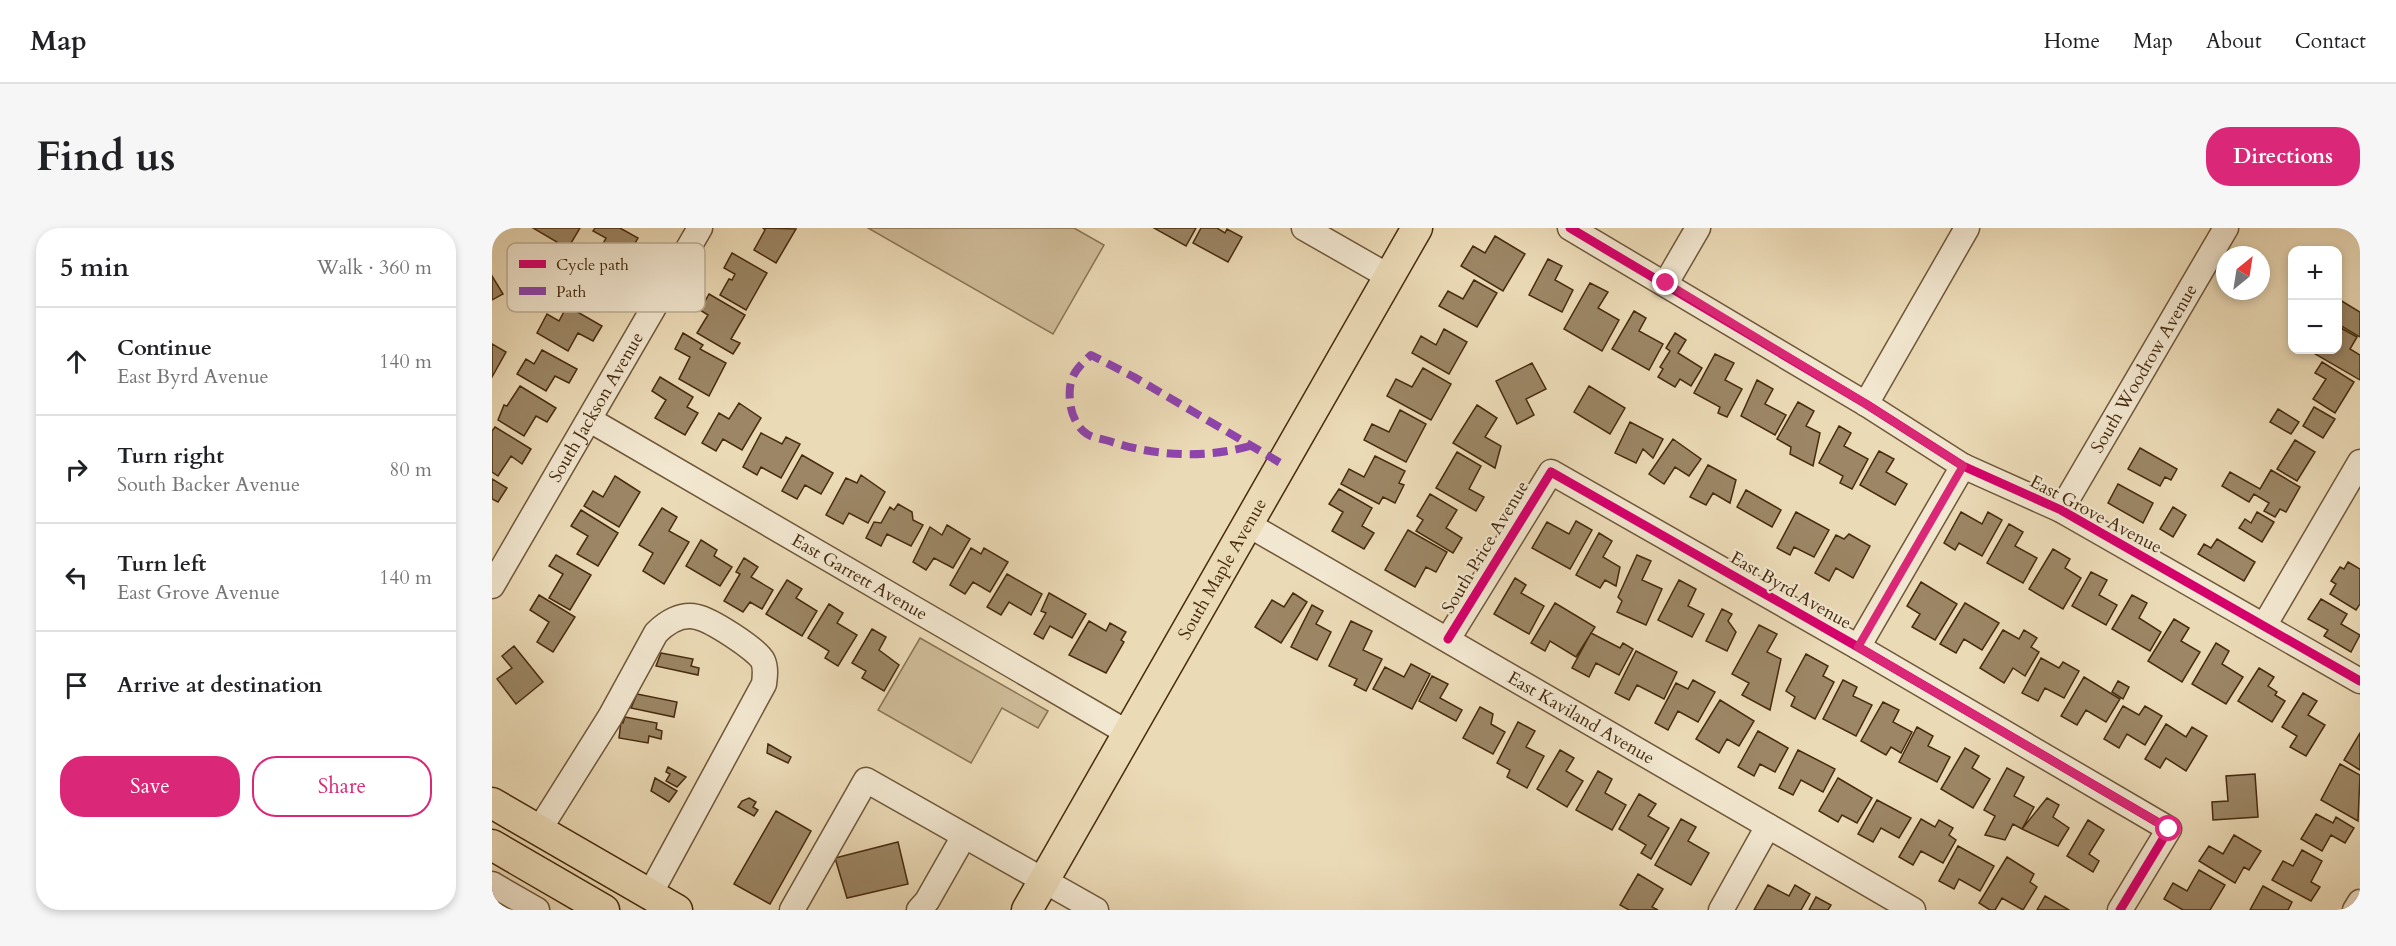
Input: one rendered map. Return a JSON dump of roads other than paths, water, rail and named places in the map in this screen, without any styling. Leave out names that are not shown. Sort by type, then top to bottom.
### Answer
[{"type":"main road","name":"South Maple Avenue","points":[[1027,910],[1417,228]]},
{"type":"main road","points":[[492,803],[677,910]]},
{"type":"main road","points":[[492,845],[604,910]]},
{"type":"street","points":[[1304,228],[1388,276]]},
{"type":"street","name":"East Grove Avenue","points":[[1570,228],[1866,404],[1963,466],[2061,510],[2360,681]]},
{"type":"street","points":[[1666,283],[1698,228]]},
{"type":"street","points":[[1866,404],[1967,228]]},
{"type":"street","name":"South Woodrow Avenue","points":[[2061,510],[2226,228]]},
{"type":"street","name":"South Jackson Avenue","points":[[689,243],[697,229]]},
{"type":"street","name":"South Jackson Avenue","points":[[492,586],[651,312]]},
{"type":"street","name":"East Garrett Avenue","points":[[590,420],[1128,733]]},
{"type":"street","points":[[2264,626],[2360,462]]},
{"type":"street","points":[[1858,647],[1963,466]]},
{"type":"street","name":"East Byrd Avenue","points":[[1551,472],[1858,647],[2169,829],[2120,910]]},
{"type":"street","name":"South Price Avenue","points":[[1448,639],[1551,472]]},
{"type":"street","name":"East Kaviland Avenue","points":[[1249,525],[1913,910]]},
{"type":"street","points":[[538,830],[610,717],[656,633],[666,624],[685,617],[698,617],[756,651],[763,662],[764,684],[650,894]]},
{"type":"street","points":[[802,907],[866,780],[1096,910]]},
{"type":"street","points":[[1721,910],[1768,825]]},
{"type":"street","points":[[919,910],[964,836]]},
{"type":"street","points":[[492,884],[537,910]]},
{"type":"street","points":[[2355,910],[2360,902]]}]
